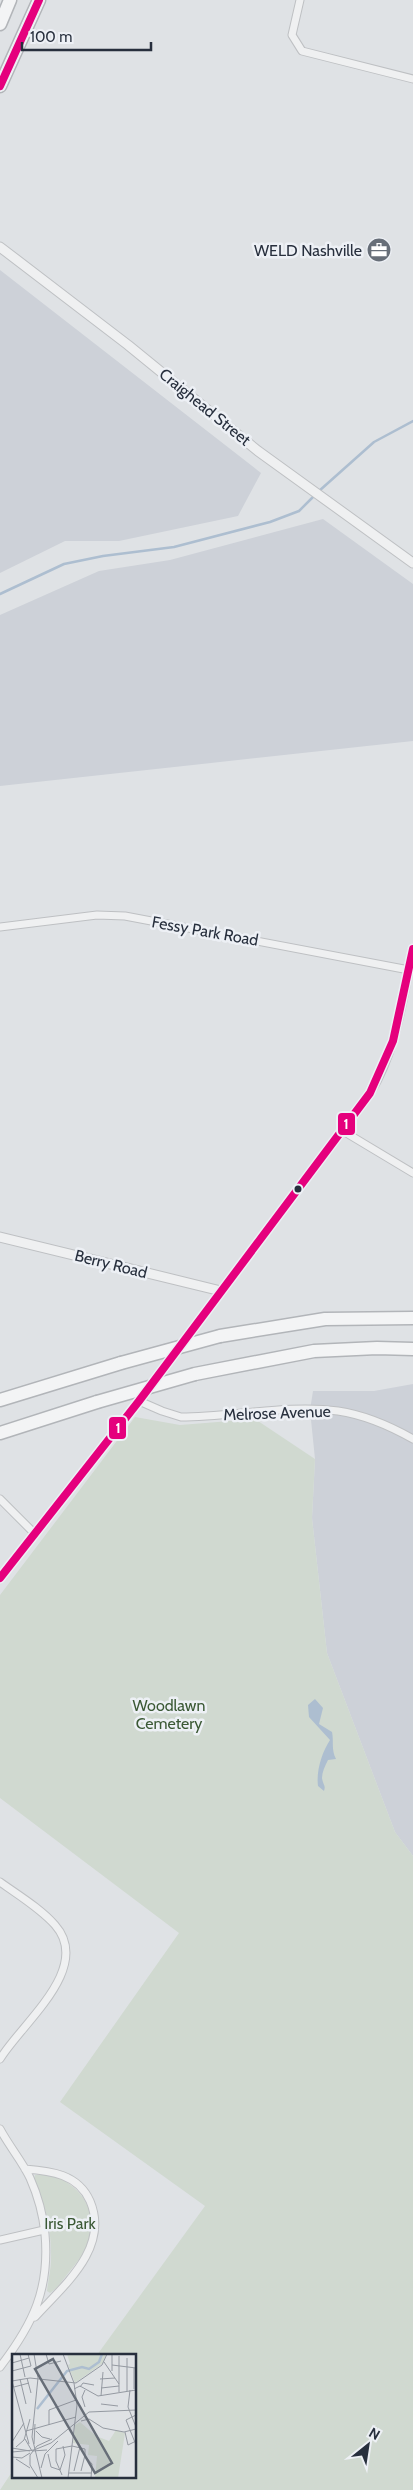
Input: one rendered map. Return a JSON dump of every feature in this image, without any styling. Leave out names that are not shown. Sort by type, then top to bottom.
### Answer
[{"type":"highway","points":[[0,24],[10,0]]},
{"type":"highway","points":[[0,86],[38,0]]},
{"type":"highway","points":[[0,1400],[120,1363],[220,1336],[325,1319],[413,1318]]},
{"type":"highway","points":[[0,1432],[195,1374],[314,1351],[378,1348],[413,1349]]},
{"type":"main road","points":[[0,1578],[139,1401],[343,1131],[374,1087],[389,1058],[413,949]]},
{"type":"street","points":[[300,0],[292,35],[302,51],[413,79]]},
{"type":"street","name":"Craighead Street","points":[[0,246],[128,345],[226,426],[413,563]]},
{"type":"street","name":"Fessy Park Road","points":[[0,927],[90,916],[125,916],[409,970]]},
{"type":"street","points":[[343,1131],[413,1173]]},
{"type":"street","name":"Berry Road","points":[[0,1237],[222,1291]]},
{"type":"street","name":"Melrose Avenue","points":[[139,1401],[162,1412],[181,1417],[338,1411],[373,1420],[413,1439]]},
{"type":"street","points":[[0,1499],[34,1533]]},
{"type":"street","points":[[0,1882],[55,1925],[66,1944],[67,1957],[65,1968],[56,1985],[0,2059]]},
{"type":"street","points":[[0,2129],[25,2169],[37,2195],[44,2230],[46,2256],[44,2281],[42,2294],[31,2322]]},
{"type":"street","points":[[0,2368],[31,2322],[84,2260],[94,2242],[97,2221],[88,2197],[74,2182],[52,2172],[25,2169]]},
{"type":"street","points":[[0,2240],[44,2230]]},
{"type":"shaded area","points":[[0,270],[261,473],[238,516],[119,541],[65,541],[0,573]]},
{"type":"shaded area","points":[[323,519],[413,584],[413,741],[0,786],[0,615],[99,571],[170,560]]},
{"type":"shaded area","points":[[413,1384],[413,1856],[395,1832],[327,1653],[312,1518],[315,1459],[310,1410],[313,1391],[374,1391]]},
{"type":"green space","name":"Woodlawn Cemetery","points":[[135,1417],[180,1425],[255,1419],[315,1459],[312,1518],[327,1653],[395,1832],[413,1856],[413,2490],[0,2490],[12,2472],[12,2478],[136,2478],[136,2354],[98,2354],[205,2206],[60,2102],[179,1933],[0,1798],[0,1595]]},
{"type":"green space","name":"Iris Park","points":[[35,2175],[49,2175],[61,2179],[72,2186],[88,2206],[91,2218],[92,2231],[86,2248],[55,2290],[50,2293],[47,2291],[51,2263],[49,2228],[34,2179]]},
{"type":"water","points":[[315,1699],[323,1708],[319,1724],[332,1732],[336,1759],[328,1760],[324,1769],[322,1778],[325,1786],[324,1791],[318,1786],[318,1774],[324,1750],[330,1740],[309,1717],[308,1705]]},
{"type":"waterway","points":[[319,491],[374,442],[413,421]]},
{"type":"waterway","points":[[0,594],[64,564],[103,556],[174,547],[270,522],[299,511],[315,495]]},
{"type":"transit line","name":"1","points":[[0,86],[39,0]]},
{"type":"transit line","name":"1","points":[[0,1578],[139,1401],[370,1093],[393,1041],[413,949]]},
{"type":"place","name":"WELD Nashville","points":[[379,250]]}]
